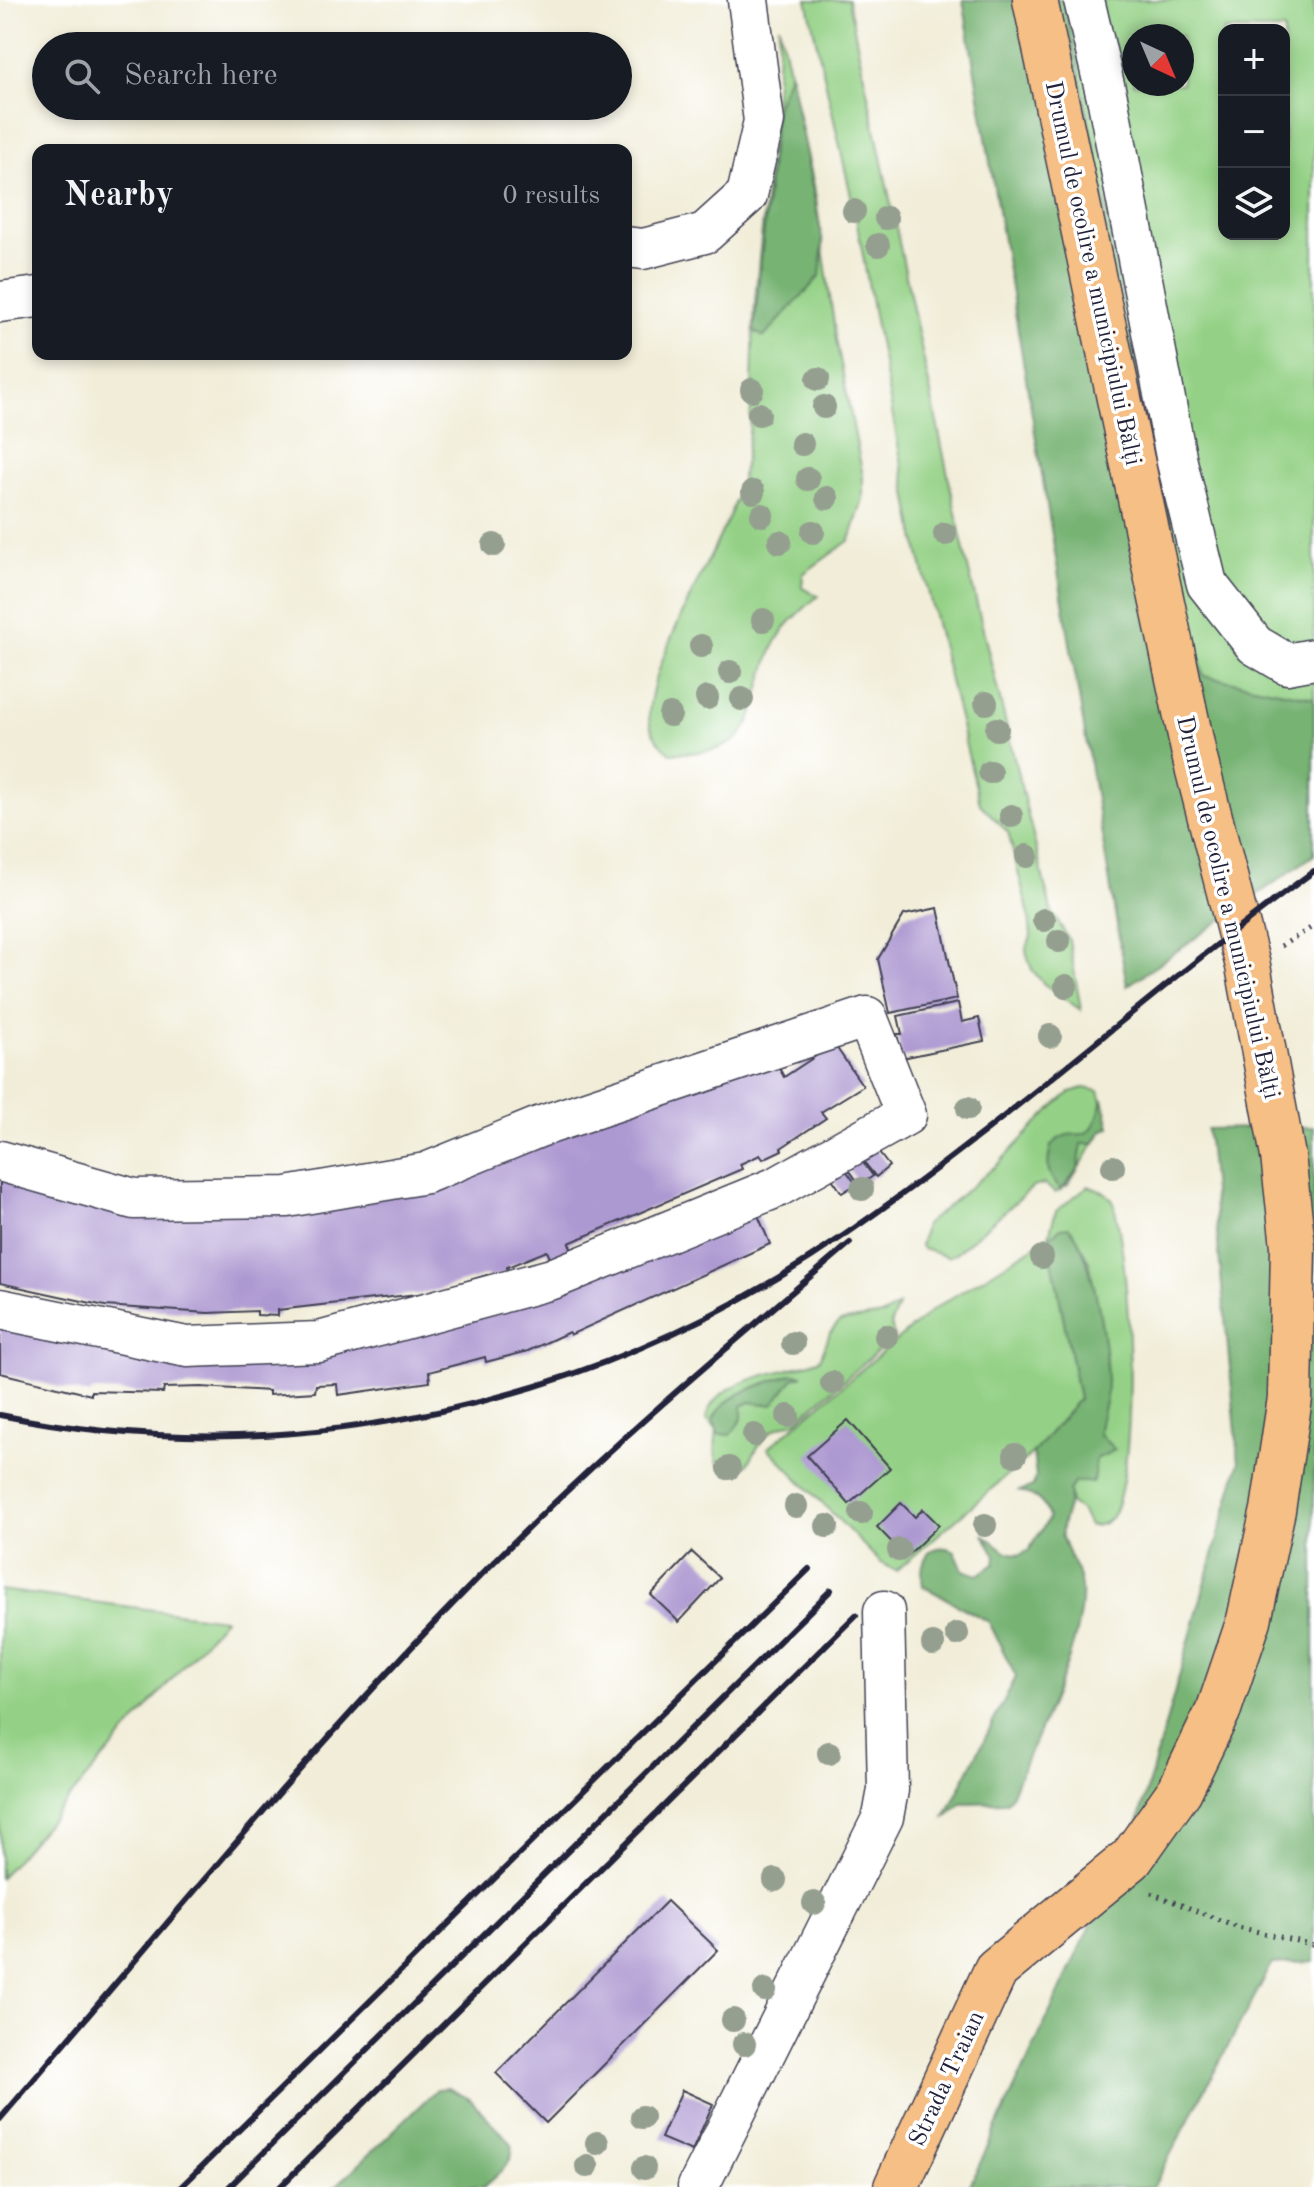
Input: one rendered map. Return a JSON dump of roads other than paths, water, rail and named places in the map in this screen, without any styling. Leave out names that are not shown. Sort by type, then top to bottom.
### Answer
[{"type":"highway","name":"Drumul de ocolire a municipiului Bălți","points":[[996,1970],[1131,1859],[1180,1790],[1219,1709],[1249,1620],[1273,1510],[1290,1398],[1293,1246],[1283,1156],[1248,966],[1195,759],[1035,0]]},
{"type":"highway","name":"Strada Trаian","points":[[896,2187],[996,1970]]},
{"type":"street","points":[[632,248],[643,249],[705,233],[747,195],[764,121],[748,0]]},
{"type":"street","points":[[1084,0],[1108,102],[1177,462],[1207,584],[1255,645],[1287,664],[1314,659]]},
{"type":"street","points":[[0,302],[32,298]]},
{"type":"street","points":[[0,1161],[134,1199],[287,1197],[426,1173],[539,1127],[867,1017],[906,1115],[777,1187],[552,1279],[319,1342],[187,1347],[0,1309]]},
{"type":"street","points":[[698,2187],[883,1817],[888,1790],[884,1611]]},
{"type":"railway","points":[[0,1415],[111,1431],[221,1436],[331,1429],[440,1411],[546,1383],[649,1344],[748,1295],[843,1236],[904,1193],[1314,871]]},
{"type":"railway","points":[[0,2119],[315,1752],[447,1610],[596,1464],[850,1243]]},
{"type":"railway","points":[[181,2187],[809,1569]]},
{"type":"railway","points":[[229,2187],[831,1590]]},
{"type":"railway","points":[[280,2187],[856,1615]]}]
